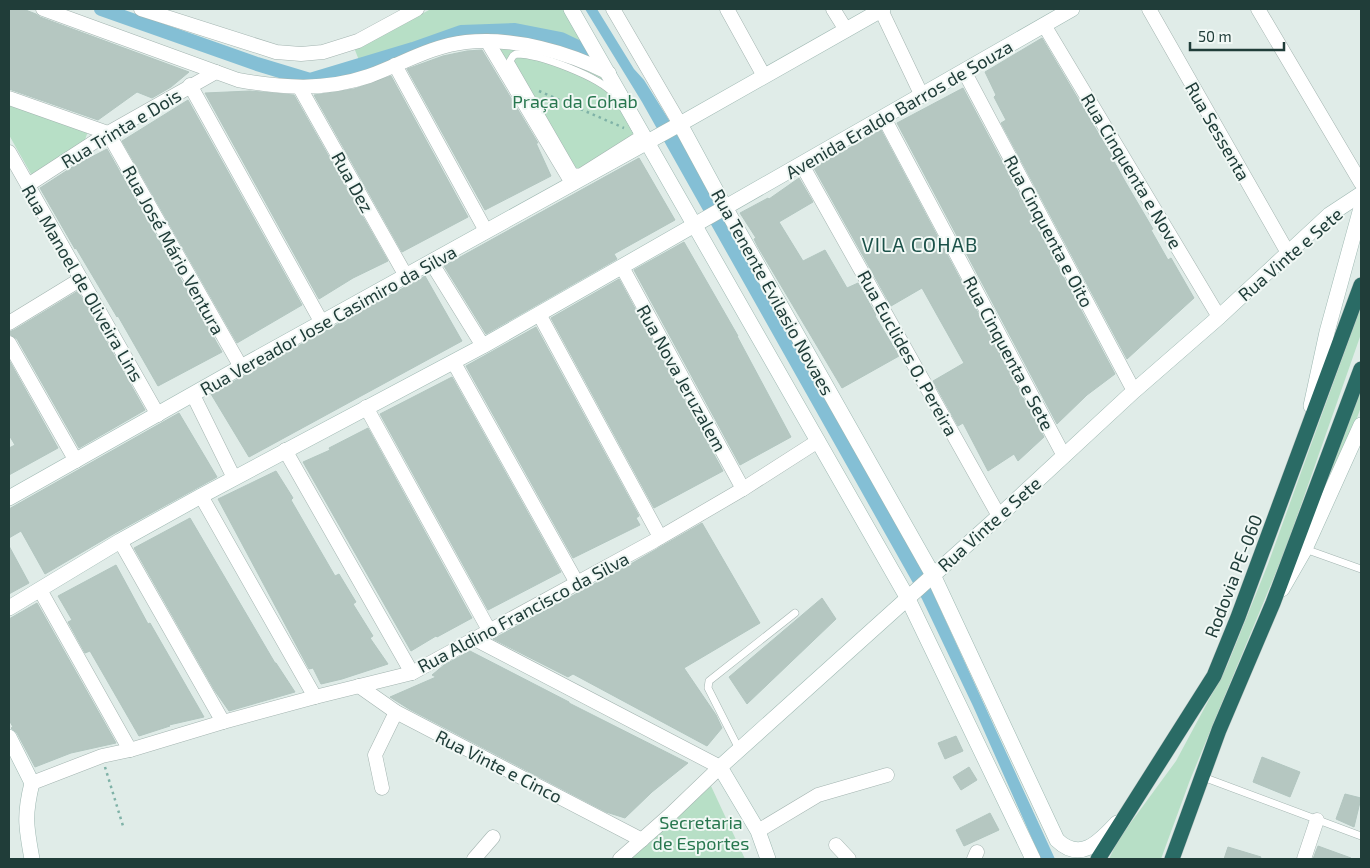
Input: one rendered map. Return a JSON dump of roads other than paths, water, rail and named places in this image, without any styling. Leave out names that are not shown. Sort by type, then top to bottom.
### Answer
[{"type":"highway","name":"Rodovia PE-060","points":[[1099,859],[1108,841],[1214,676],[1238,617],[1361,285]]},
{"type":"highway","points":[[1172,859],[1219,730],[1273,603],[1361,368]]},
{"type":"street","points":[[43,9],[238,80],[272,86],[300,88],[349,81],[369,76],[446,46],[465,42],[487,41],[521,44],[549,51],[582,61],[609,73]]},
{"type":"street","points":[[142,9],[276,52],[301,54],[323,52],[358,42],[417,9]]},
{"type":"street","points":[[571,9],[701,223],[818,440],[911,594],[1033,859]]},
{"type":"street","name":"Rua Tenente Evilasio Novaes","points":[[613,9],[724,210],[932,576],[1057,840],[1064,847],[1073,850],[1084,849],[1100,840],[1127,813]]},
{"type":"street","points":[[727,9],[764,76]]},
{"type":"street","points":[[833,9],[846,30]]},
{"type":"street","points":[[882,9],[922,96]]},
{"type":"street","name":"Rua Vereador Jose Casimiro da Silva","points":[[9,498],[572,183],[648,137],[677,125],[882,9]]},
{"type":"street","name":"Avenida Eraldo Barros de Souza","points":[[539,314],[724,210],[1072,9]]},
{"type":"street","name":"Rua Sessenta","points":[[1149,9],[1288,253]]},
{"type":"street","points":[[1258,9],[1361,184]]},
{"type":"street","name":"Rua Cinquenta e Nove","points":[[1044,25],[1219,317]]},
{"type":"street","points":[[487,41],[572,183]]},
{"type":"street","points":[[395,65],[486,231]]},
{"type":"street","name":"Rua Cinquenta e Oito","points":[[964,71],[1134,391]]},
{"type":"street","name":"Rua Trinta e Dois","points":[[28,185],[108,133],[216,72]]},
{"type":"street","points":[[190,86],[322,323]]},
{"type":"street","name":"Rua Dez","points":[[300,88],[406,276]]},
{"type":"street","points":[[9,98],[108,133]]},
{"type":"street","name":"Rua Cinquenta e Sete","points":[[884,118],[1064,456]]},
{"type":"street","name":"Rua José Mário Ventura","points":[[108,133],[241,368]]},
{"type":"street","name":"Rua Manoel de Oliveira Lins","points":[[9,152],[158,415]]},
{"type":"street","name":"Rua Euclides O. Pereira","points":[[802,165],[999,516]]},
{"type":"street","name":"Rua Vinte e Sete","points":[[620,859],[739,749],[999,516],[1134,391],[1219,317],[1329,215],[1361,194]]},
{"type":"street","points":[[1305,433],[1327,332],[1361,208]]},
{"type":"street","points":[[431,262],[484,346]]},
{"type":"street","name":"Rua Nova Jeruzalem","points":[[622,267],[743,489]]},
{"type":"street","points":[[9,323],[81,279]]},
{"type":"street","points":[[9,608],[120,541],[285,450],[454,363],[539,314],[660,537]]},
{"type":"street","points":[[9,344],[76,461]]},
{"type":"street","points":[[454,363],[578,583]]},
{"type":"street","points":[[193,395],[234,478]]},
{"type":"street","points":[[366,408],[490,630]]},
{"type":"street","points":[[1273,603],[1290,578],[1305,549],[1361,425]]},
{"type":"street","name":"Rua Aldino Francisco da Silva","points":[[32,783],[102,756],[130,750],[315,697],[412,673],[660,537],[743,489],[818,440]]},
{"type":"street","points":[[285,450],[412,673]]},
{"type":"street","points":[[202,496],[315,697]]},
{"type":"street","points":[[120,541],[223,722]]},
{"type":"street","points":[[40,590],[130,750]]},
{"type":"street","points":[[473,638],[720,767],[758,831],[768,859]]},
{"type":"street","name":"Rua Vinte e Cinco","points":[[359,686],[396,712],[642,840]]},
{"type":"street","points":[[382,788],[375,755],[396,712]]},
{"type":"street","points":[[9,737],[32,783],[26,817],[32,859]]},
{"type":"street","points":[[758,831],[818,795],[887,774]]},
{"type":"street","points":[[1304,859],[1317,820]]},
{"type":"street","points":[[474,859],[493,837]]},
{"type":"street","points":[[836,845],[849,859]]},
{"type":"lane","points":[[516,54],[544,59],[582,74],[614,94],[648,137],[636,138],[580,172],[574,172],[510,61],[516,54]]},
{"type":"lane","points":[[1305,549],[1361,569]]},
{"type":"lane","points":[[739,749],[708,688],[708,684],[795,612]]},
{"type":"lane","points":[[1202,777],[1361,836]]},
{"type":"water","points":[[585,9],[597,9],[634,69],[644,80],[669,120],[922,569],[1055,859],[1041,859],[973,706],[922,599],[642,102]]},
{"type":"waterway","points":[[101,9],[257,64],[310,80],[413,49],[461,32],[515,30],[561,39],[586,51]]},
{"type":"district","name":"VILA COHAB","points":[[920,244]]},
{"type":"park label","name":"Praça da Cohab","points":[[575,101]]},
{"type":"park label","name":"Secretaria de Esportes","points":[[701,832]]}]
